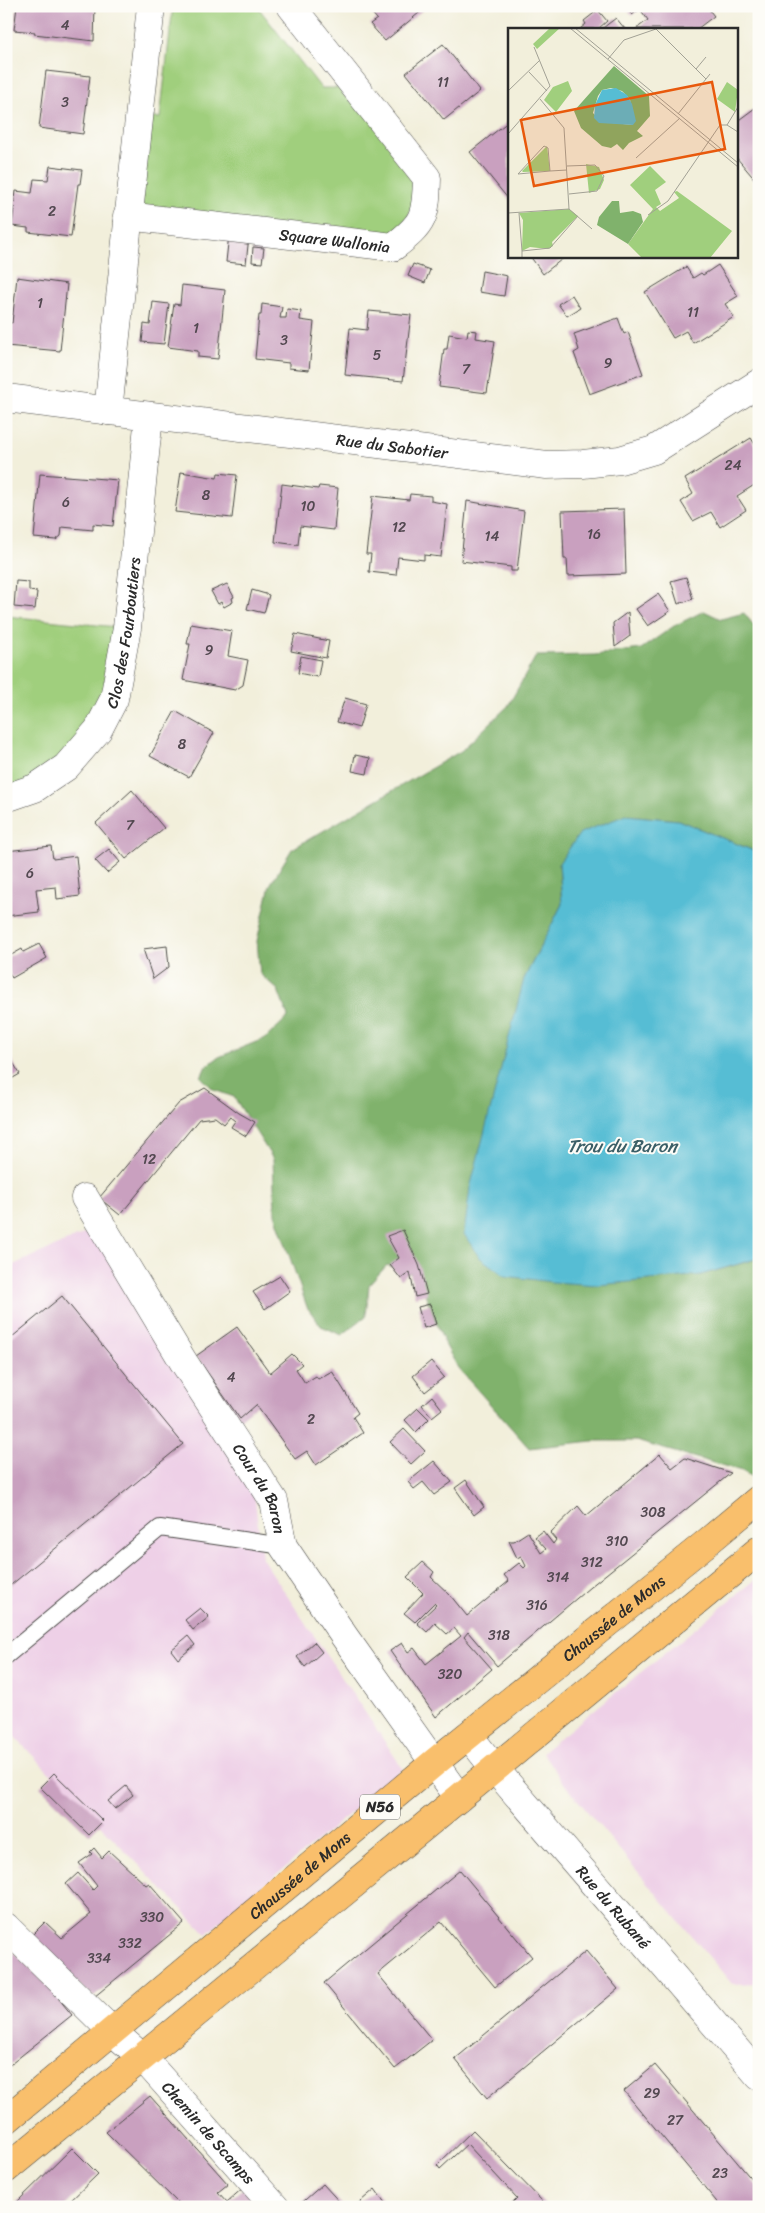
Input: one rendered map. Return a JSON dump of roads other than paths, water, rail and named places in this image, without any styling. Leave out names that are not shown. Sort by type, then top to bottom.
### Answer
[{"type":"main road","name":"Chaussée de Mons","points":[[6,2120],[434,1762],[469,1736],[759,1499]]},
{"type":"main road","name":"N56","points":[[6,2169],[495,1769],[759,1550]]},
{"type":"street","points":[[108,410],[150,6]]},
{"type":"street","name":"Square Wallonia","points":[[127,216],[393,247],[415,231],[426,208],[427,178],[291,6]]},
{"type":"street","name":"Rue du Sabotier","points":[[6,398],[547,465],[620,460],[654,450],[759,383]]},
{"type":"street","name":"Clos des Fourboutiers","points":[[6,798],[35,788],[66,767],[98,730],[114,698],[127,628],[149,416]]},
{"type":"street","name":"Cour du Baron","points":[[85,1198],[183,1361],[274,1501],[283,1546],[344,1636],[459,1798]]},
{"type":"street","name":"Rue du Rubané","points":[[469,1736],[495,1769],[759,2076]]},
{"type":"street","name":"Chemin de Scamps","points":[[6,1927],[113,2032],[143,2058],[275,2207]]},
{"type":"lane","points":[[6,1656],[160,1528],[283,1546]]},
{"type":"water","name":"Trou du Baron","points":[[626,815],[678,820],[759,853],[759,1258],[701,1275],[598,1285],[505,1276],[479,1257],[464,1234],[470,1188],[524,979],[562,904],[559,863],[580,833]]}]
